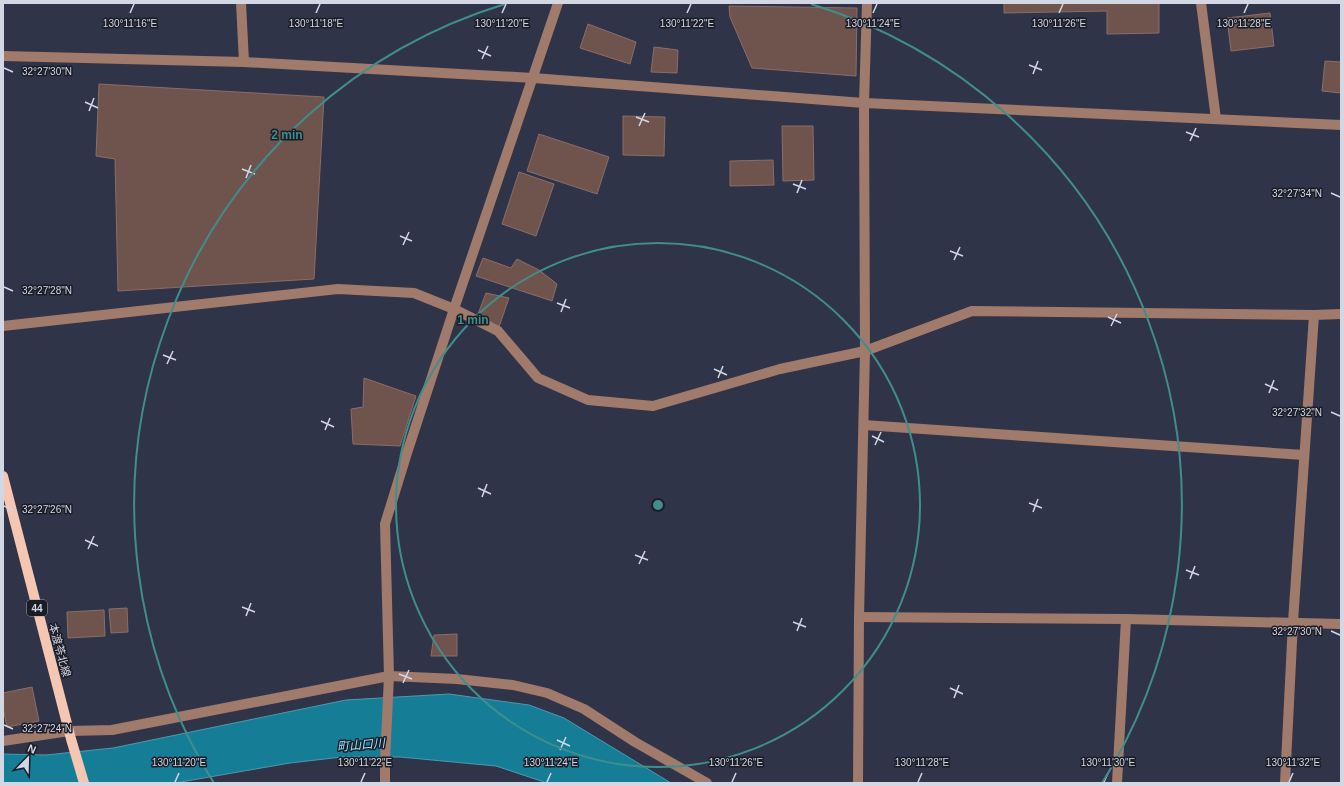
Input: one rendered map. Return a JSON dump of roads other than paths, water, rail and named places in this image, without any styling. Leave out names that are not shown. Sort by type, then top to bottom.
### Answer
[{"type":"main road","name":"本渡苓北線","points":[[3,476],[70,735],[84,783]]},
{"type":"street","points":[[241,3],[244,62]]},
{"type":"street","points":[[385,783],[384,762],[387,687],[389,676],[385,524],[454,310],[558,3]]},
{"type":"street","points":[[858,783],[859,617],[865,351],[864,103],[867,3]]},
{"type":"street","points":[[1202,3],[1216,119]]},
{"type":"street","points":[[3,56],[244,62],[533,78],[864,103],[1341,125]]},
{"type":"street","points":[[3,326],[338,289],[414,293],[498,331],[538,378],[588,400],[653,406],[780,370],[865,351],[972,311],[1314,315],[1341,314]]},
{"type":"street","points":[[1285,783],[1293,622],[1314,315]]},
{"type":"street","points":[[864,425],[1304,456]]},
{"type":"street","points":[[859,617],[1126,619],[1341,624]]},
{"type":"street","points":[[1117,783],[1126,619]]},
{"type":"street","points":[[3,741],[112,730],[389,676],[457,679],[513,685],[547,693],[584,709],[635,742],[706,783]]},
{"type":"water","name":"町山口川","points":[[449,694],[529,705],[564,718],[671,783],[547,783],[496,766],[400,757],[342,757],[290,763],[175,783],[3,783],[3,754],[46,755],[113,748],[346,700]]}]
